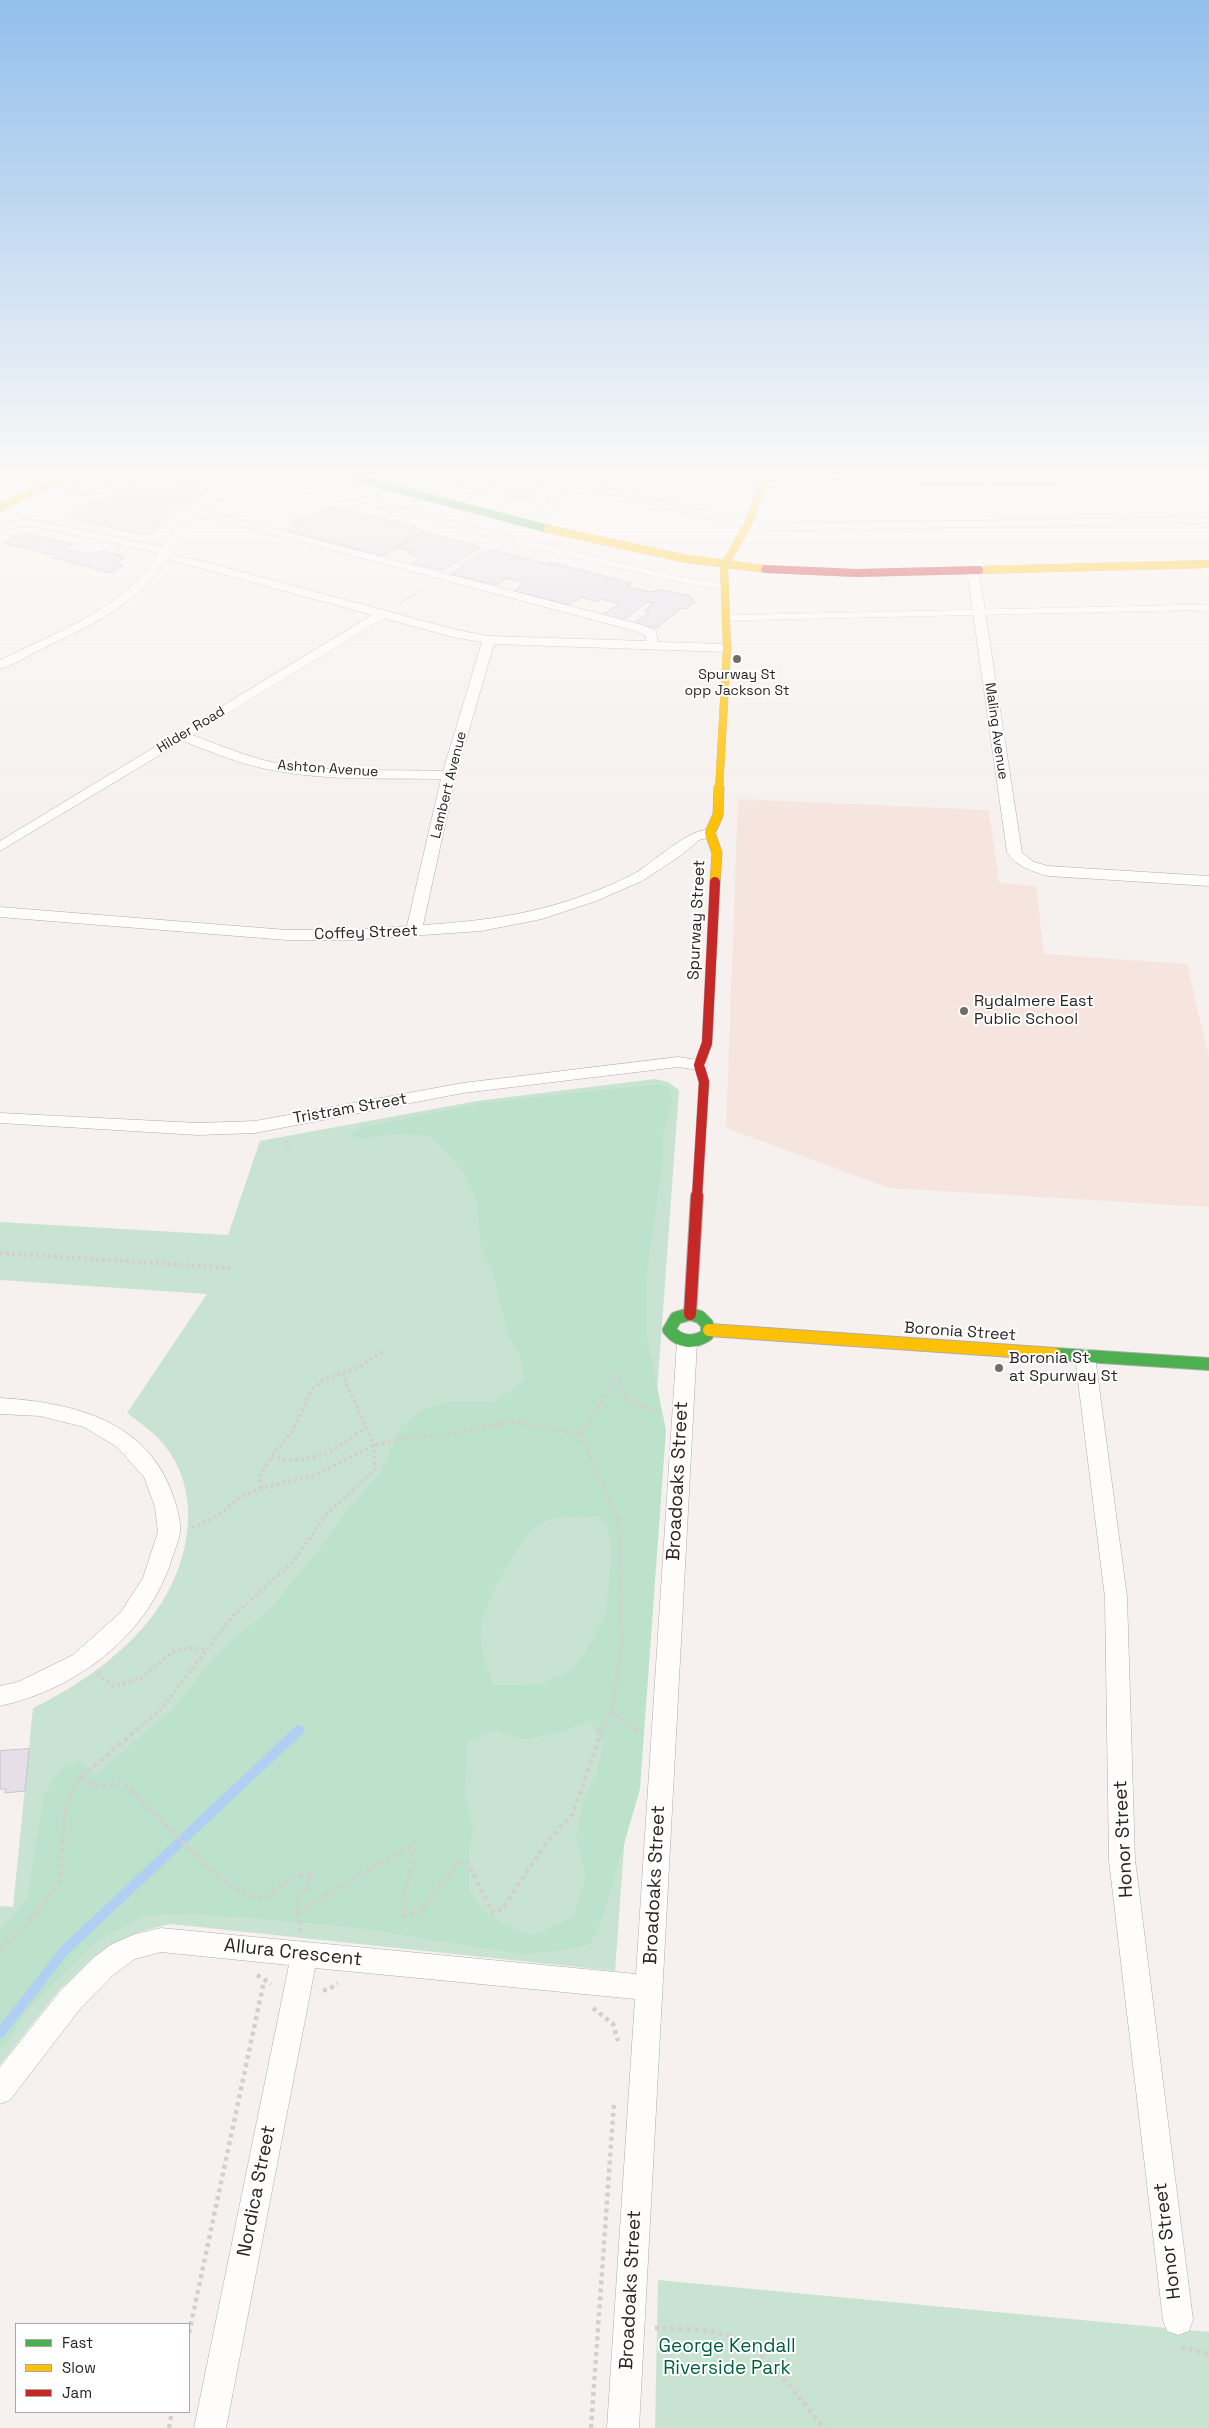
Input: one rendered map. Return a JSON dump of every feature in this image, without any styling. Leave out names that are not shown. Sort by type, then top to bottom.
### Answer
[{"type":"main road","points":[[710,833],[718,815],[727,648],[723,591]]},
{"type":"main road","name":"Spurway Street","points":[[690,1314],[704,1082],[699,1065],[707,1043],[717,852],[710,833]]},
{"type":"main road","points":[[690,1314],[708,1324],[708,1330],[701,1340],[687,1342],[676,1340],[668,1330],[670,1323],[675,1318],[690,1314]]},
{"type":"main road","name":"Boronia Street","points":[[708,1330],[1209,1364]]},
{"type":"street","points":[[0,665],[111,606],[130,591]]},
{"type":"street","points":[[300,591],[456,634],[490,640],[727,648]]},
{"type":"street","points":[[501,591],[640,628],[652,634],[652,646]]},
{"type":"street","name":"Maling Avenue","points":[[976,591],[1014,852],[1026,863],[1048,871]]},
{"type":"street","name":"Hilder Road","points":[[0,846],[382,614]]},
{"type":"street","name":"Lambert Avenue","points":[[414,932],[449,775],[490,640]]},
{"type":"street","name":"Ashton Avenue","points":[[181,736],[252,761],[276,766],[327,772],[449,775]]},
{"type":"street","name":"Coffey Street","points":[[0,912],[287,935],[414,932],[490,924],[537,916],[591,898],[636,878],[675,853],[694,837],[710,833]]},
{"type":"street","points":[[1048,871],[1209,881]]},
{"type":"street","name":"Tristram Street","points":[[0,1118],[198,1130],[255,1127],[463,1088],[678,1062],[699,1065]]},
{"type":"street","name":"Broadoaks Street","points":[[623,2428],[687,1342]]},
{"type":"street","name":"Honor Street","points":[[1085,1356],[1116,1597],[1122,1860],[1178,2320]]},
{"type":"street","points":[[0,1406],[40,1408],[90,1421],[124,1441],[153,1473],[166,1507],[169,1532],[154,1580],[129,1619],[81,1662],[11,1694]]},
{"type":"street","name":"Allura Crescent","points":[[0,2090],[58,2015],[87,1983],[122,1952],[161,1940],[649,1988]]},
{"type":"street","name":"Nordica Street","points":[[210,2428],[304,1955]]},
{"type":"lane","points":[[725,618],[1209,608]]},
{"type":"path","points":[[397,605],[419,591]]},
{"type":"path","points":[[285,1134],[290,1153]]},
{"type":"path","points":[[0,1253],[231,1268]]},
{"type":"path","points":[[262,1488],[259,1478],[271,1457],[293,1430],[304,1403],[312,1390],[323,1380],[361,1366],[385,1350]]},
{"type":"path","points":[[0,1949],[33,1917],[60,1881],[65,1806],[80,1778],[161,1709],[204,1650],[232,1618],[292,1562],[326,1516],[375,1469],[374,1445],[342,1374]]},
{"type":"path","points":[[580,1436],[617,1376],[627,1401],[681,1419]]},
{"type":"path","points":[[169,1532],[192,1528],[212,1519],[241,1496],[262,1488],[316,1475],[374,1445],[406,1438],[458,1433],[513,1421],[580,1436]]},
{"type":"path","points":[[271,1457],[285,1461],[302,1460],[336,1448],[347,1438],[366,1428]]},
{"type":"path","points":[[80,1778],[97,1787],[121,1783],[131,1790],[214,1874],[249,1896],[264,1898],[294,1877],[313,1873],[297,1903],[298,1912],[409,1846],[414,1859],[403,1901],[404,1916],[420,1912],[458,1862],[468,1863],[493,1913],[502,1908],[549,1839],[573,1814],[598,1735],[612,1711],[622,1643],[618,1519],[580,1436]]},
{"type":"path","points":[[81,1662],[113,1686],[129,1684],[143,1678],[170,1651],[188,1646],[204,1650]]},
{"type":"path","points":[[612,1711],[662,1752]]},
{"type":"path","points":[[318,1990],[328,1990],[343,1979]]},
{"type":"path","points":[[190,2329],[260,1991],[264,1981]]},
{"type":"path","points":[[590,2006],[601,2012],[613,2024],[618,2038],[618,2048]]},
{"type":"path","points":[[592,2428],[614,2097]]},
{"type":"path","points":[[629,2328],[689,2329],[733,2338],[760,2357],[824,2428]]},
{"type":"path","points":[[169,2428],[172,2413]]},
{"type":"shaded area","name":"Rydalmere East Public School","points":[[738,799],[989,810],[999,883],[1036,886],[1044,954],[1187,964],[1209,1058],[1209,1207],[889,1188],[726,1128]]},
{"type":"green space","points":[[655,1079],[668,1082],[679,1090],[615,1971],[170,1924],[139,1932],[112,1947],[60,1989],[0,2065],[0,1906],[13,1907],[33,1708],[89,1675],[126,1645],[155,1613],[169,1589],[180,1564],[186,1537],[188,1510],[184,1484],[174,1459],[157,1437],[127,1413],[207,1294],[0,1280],[0,1222],[228,1235],[260,1141],[477,1101]]},
{"type":"green space","points":[[659,1084],[670,1088],[673,1102],[663,1133],[663,1160],[646,1279],[646,1333],[666,1430],[640,1789],[604,1913],[591,1944],[559,1951],[522,1954],[351,1927],[200,1914],[145,1915],[94,1943],[31,2006],[0,2051],[0,1930],[27,1899],[44,1794],[62,1768],[79,1761],[96,1774],[174,1708],[207,1666],[229,1643],[271,1608],[326,1541],[343,1515],[381,1472],[401,1426],[422,1410],[448,1402],[493,1402],[525,1380],[519,1353],[508,1336],[494,1276],[481,1249],[476,1200],[465,1174],[431,1136],[394,1134],[361,1139],[349,1135],[363,1127],[484,1103]],"holes":[[[577,1516],[600,1517],[606,1524],[612,1549],[606,1612],[591,1643],[571,1671],[540,1684],[493,1685],[484,1657],[481,1629],[487,1607],[494,1592],[519,1546],[534,1528],[549,1520]],[[590,1720],[603,1744],[596,1774],[584,1799],[576,1835],[586,1876],[573,1917],[534,1935],[504,1925],[480,1907],[469,1889],[469,1850],[473,1829],[465,1796],[468,1741],[495,1730],[524,1740],[566,1731]]]},
{"type":"green space","name":"George Kendall Riverside Park","points":[[658,2280],[1209,2332],[1209,2428],[655,2428]]},
{"type":"building","points":[[515,591],[667,591],[690,596],[695,602],[685,609],[681,608],[657,628],[634,623],[650,612],[644,611],[654,603],[647,602],[623,620],[602,615],[619,604],[601,599],[598,602],[581,597],[569,605]]},
{"type":"building","points":[[29,1749],[25,1791],[5,1793],[6,1789],[0,1789],[0,1751]]},
{"type":"waterway","points":[[0,2033],[64,1951],[299,1730]]},
{"type":"traffic: fast","points":[[690,1314],[700,1317],[707,1324],[707,1335],[692,1342],[686,1342],[677,1338],[669,1330],[676,1318],[690,1314]]},
{"type":"traffic: fast","points":[[1055,1354],[1209,1364]]},
{"type":"traffic: slow","points":[[715,882],[717,853],[710,833],[718,815],[727,648],[725,591]]},
{"type":"traffic: slow","points":[[709,1330],[1055,1354]]},
{"type":"traffic: jam","points":[[690,1314],[704,1082],[699,1065],[707,1043],[715,882]]},
{"type":"place","name":"Spurway St opp Jackson St","points":[[737,659]]},
{"type":"place","name":"Rydalmere East Public School","points":[[964,1011]]},
{"type":"place","name":"Boronia St at Spurway St","points":[[999,1368]]}]
